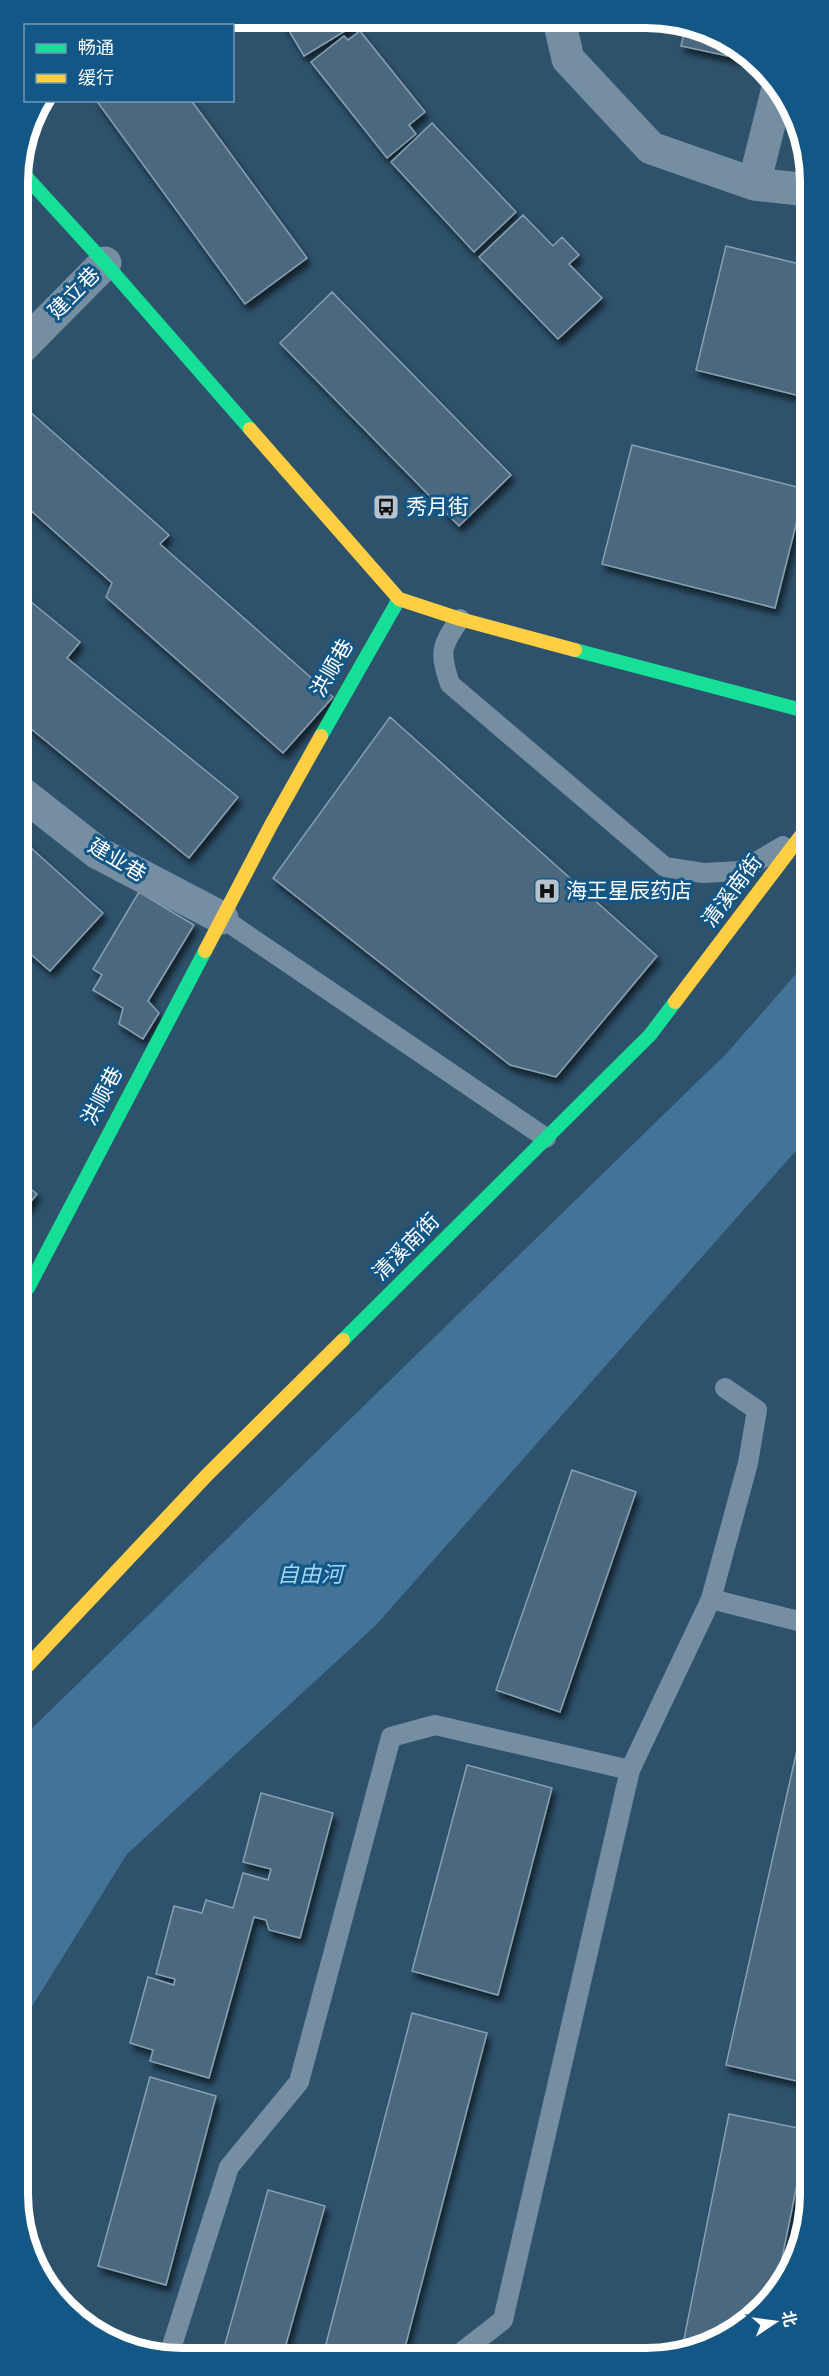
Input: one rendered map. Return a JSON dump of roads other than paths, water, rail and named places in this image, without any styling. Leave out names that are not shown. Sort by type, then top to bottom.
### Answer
[{"type":"street","points":[[561,28],[568,59],[651,148],[754,184],[800,189]]},
{"type":"street","points":[[754,184],[775,99]]},
{"type":"street","points":[[29,180],[105,263],[399,599],[460,620],[800,710]]},
{"type":"street","name":"建立巷","points":[[29,340],[105,263]]},
{"type":"street","name":"洪顺巷","points":[[29,1286],[271,825],[399,599]]},
{"type":"street","name":"建业巷","points":[[29,799],[98,853],[222,918]]},
{"type":"street","name":"清溪南街","points":[[29,1664],[207,1475],[650,1035],[800,836]]},
{"type":"lane","points":[[460,620],[446,640],[442,661],[450,684],[665,867],[703,873],[741,871],[762,860],[800,832]]},
{"type":"lane","points":[[222,918],[546,1138]]},
{"type":"lane","points":[[467,2348],[503,2320],[630,1770],[711,1599],[748,1463],[757,1410],[725,1388]]},
{"type":"lane","points":[[711,1599],[800,1621]]},
{"type":"lane","points":[[172,2347],[229,2167],[299,2082],[391,1737],[435,1725],[630,1770]]},
{"type":"water","name":"自由河","points":[[800,969],[800,1146],[376,1625],[127,1854],[29,2011],[29,1731],[727,1053]]},
{"type":"place","name":"秀月街","points":[[386,507]]},
{"type":"place","name":"海王星辰药店","points":[[547,891]]}]
